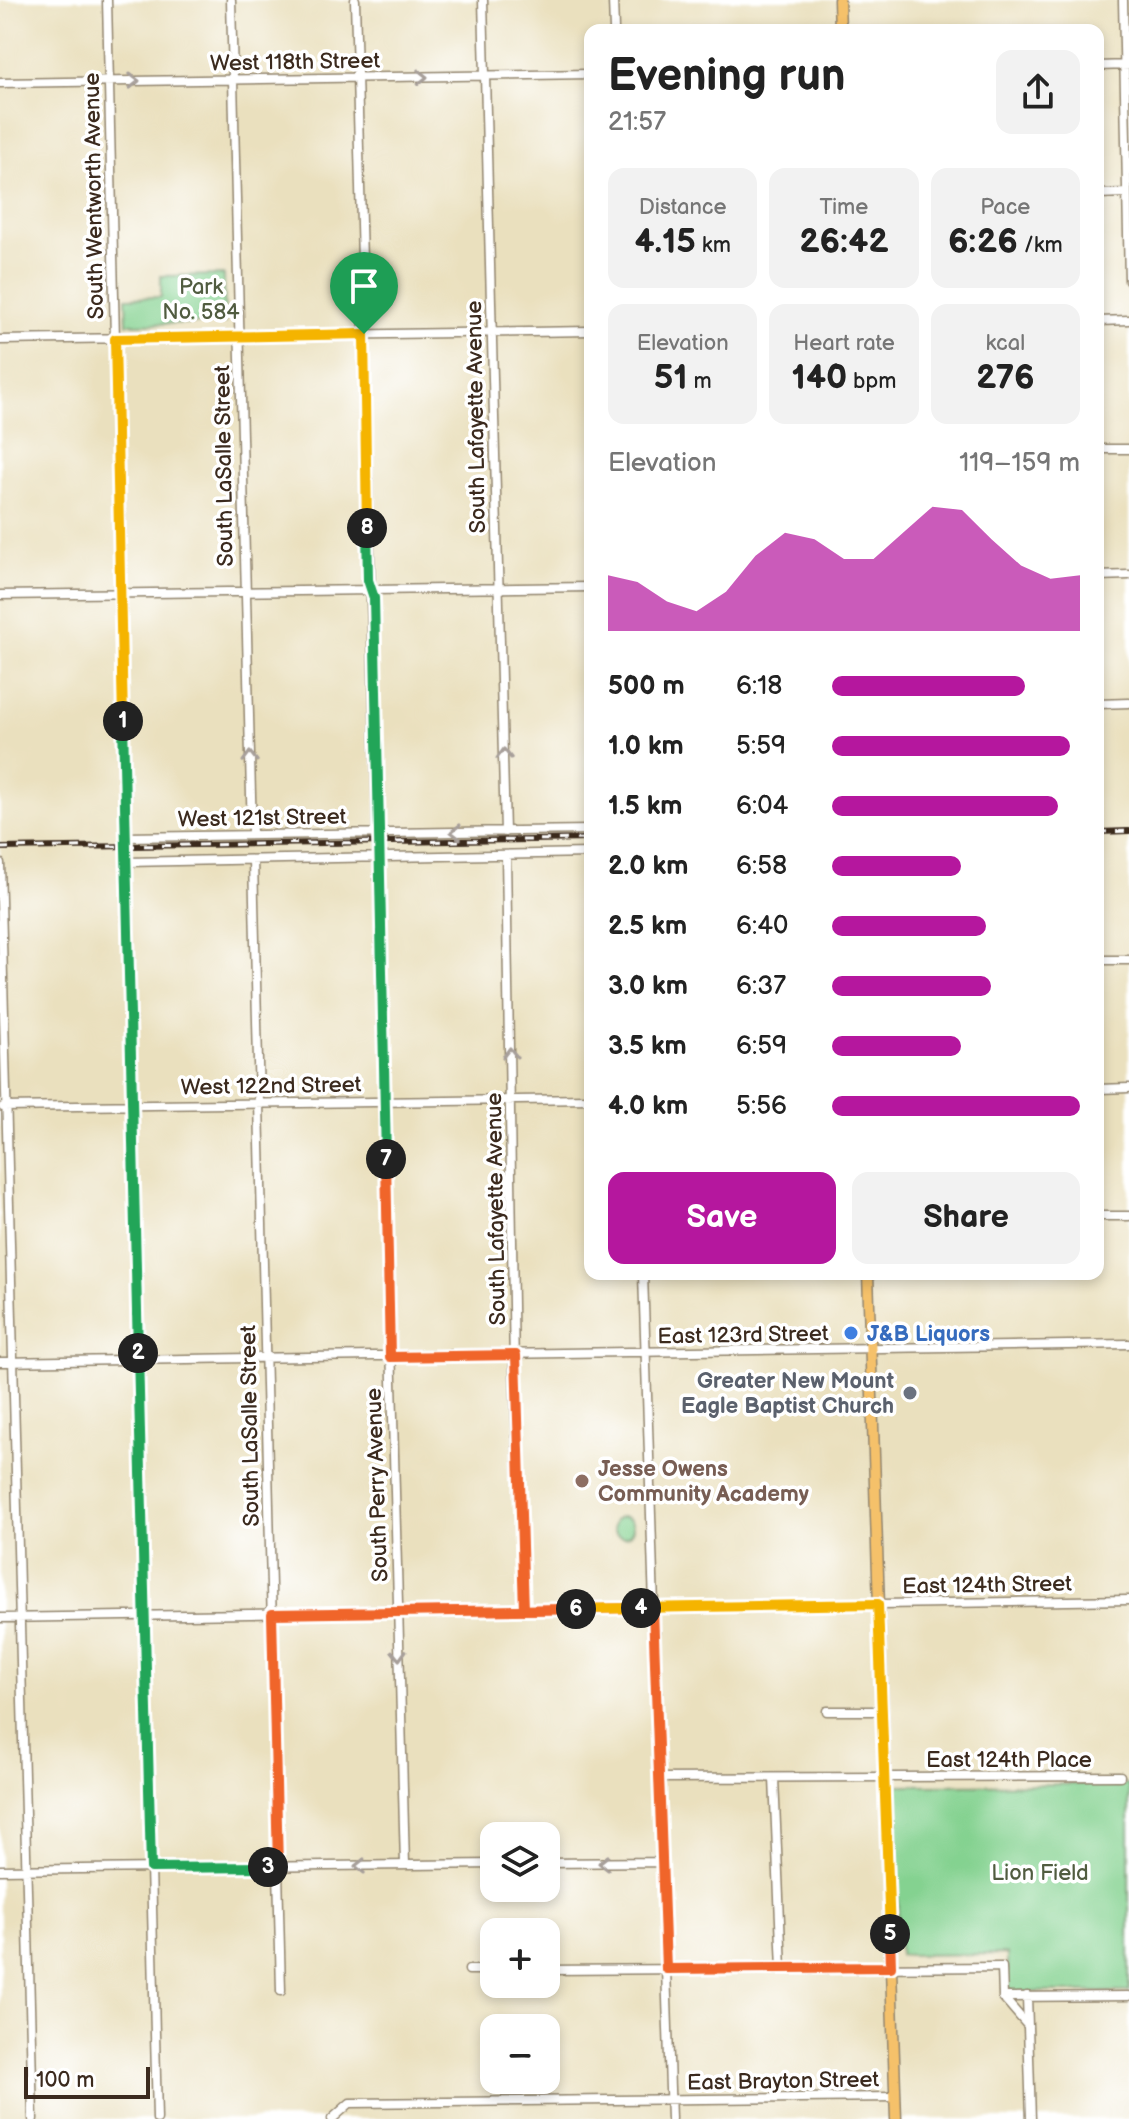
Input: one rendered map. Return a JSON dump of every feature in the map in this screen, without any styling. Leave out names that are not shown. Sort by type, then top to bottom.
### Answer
[{"type":"main road","points":[[839,0],[840,24]]},
{"type":"main road","points":[[868,1280],[896,2119]]},
{"type":"street","name":"South Wentworth Avenue","points":[[107,0],[157,2119]]},
{"type":"street","name":"South LaSalle Street","points":[[231,0],[252,835]]},
{"type":"street","name":"South Perry Avenue","points":[[355,0],[405,1865]]},
{"type":"street","name":"South Lafayette Avenue","points":[[483,0],[505,832]]},
{"type":"street","points":[[613,0],[614,24]]},
{"type":"street","points":[[1123,0],[1127,65],[1129,281]]},
{"type":"street","points":[[1104,66],[1127,65]]},
{"type":"street","name":"West 118th Street","points":[[0,83],[584,74]]},
{"type":"street","points":[[1104,194],[1127,193]]},
{"type":"street","points":[[1104,321],[1129,320]]},
{"type":"street","points":[[0,340],[584,331]]},
{"type":"street","points":[[1104,449],[1129,449]]},
{"type":"street","points":[[1104,576],[1129,575]]},
{"type":"street","points":[[0,595],[584,587]]},
{"type":"street","points":[[1104,704],[1129,703]]},
{"type":"street","name":"West 121st Street","points":[[126,837],[584,830]]},
{"type":"street","name":"West 121st Street","points":[[127,862],[584,853]]},
{"type":"street","name":"South Lafayette Avenue","points":[[506,855],[524,1610]]},
{"type":"street","name":"South LaSalle Street","points":[[253,860],[281,1991]]},
{"type":"street","points":[[0,863],[3,1107],[33,2119]]},
{"type":"street","points":[[1104,960],[1129,960]]},
{"type":"street","points":[[1104,1089],[1129,1088]]},
{"type":"street","name":"West 122nd Street","points":[[3,1107],[584,1099]]},
{"type":"street","points":[[1104,1216],[1129,1216]]},
{"type":"street","points":[[643,1280],[671,2119]]},
{"type":"street","name":"East 123rd Street","points":[[0,1362],[1129,1344]]},
{"type":"street","name":"East 124th Street","points":[[0,1618],[1129,1600]]},
{"type":"street","points":[[827,1711],[883,1711]]},
{"type":"street","name":"East 124th Place","points":[[659,1778],[1120,1776]]},
{"type":"street","points":[[774,1778],[782,1969]]},
{"type":"street","points":[[560,1863],[662,1862]]},
{"type":"street","points":[[0,1870],[480,1864]]},
{"type":"street","points":[[560,1970],[1002,1967],[1003,1997],[1028,2026]]},
{"type":"street","points":[[469,1970],[480,1970]]},
{"type":"street","points":[[1027,1996],[1031,2119]]},
{"type":"street","points":[[1003,1997],[1129,1996]]},
{"type":"street","name":"East Brayton Street","points":[[332,2119],[350,2103],[895,2097]]},
{"type":"green space","name":"Park No. 584","points":[[224,275],[225,323],[127,324],[126,298],[161,297],[161,276]]},
{"type":"green space","points":[[623,1517],[630,1520],[633,1527],[630,1534],[623,1537],[616,1534],[613,1527],[616,1520]]},
{"type":"green space","name":"Lion Field","points":[[1129,1784],[1129,1992],[1015,1992],[1007,1987],[1007,1954],[899,1955],[895,1785]]},
{"type":"railway","points":[[1104,832],[1129,831]]},
{"type":"railway","points":[[0,848],[584,839]]},
{"type":"place","name":"J&B Liquors","points":[[851,1333]]},
{"type":"place","name":"Greater New Mount Eagle Baptist Church","points":[[910,1393]]},
{"type":"place","name":"Jesse Owens Community Academy","points":[[582,1481]]},
{"type":"route","points":[[364,334],[368,580],[374,598],[390,1357],[516,1355],[514,1370],[524,1610],[878,1604],[891,1967],[666,1969],[653,1608],[272,1614],[278,1867],[151,1868],[115,339],[364,334]]}]
